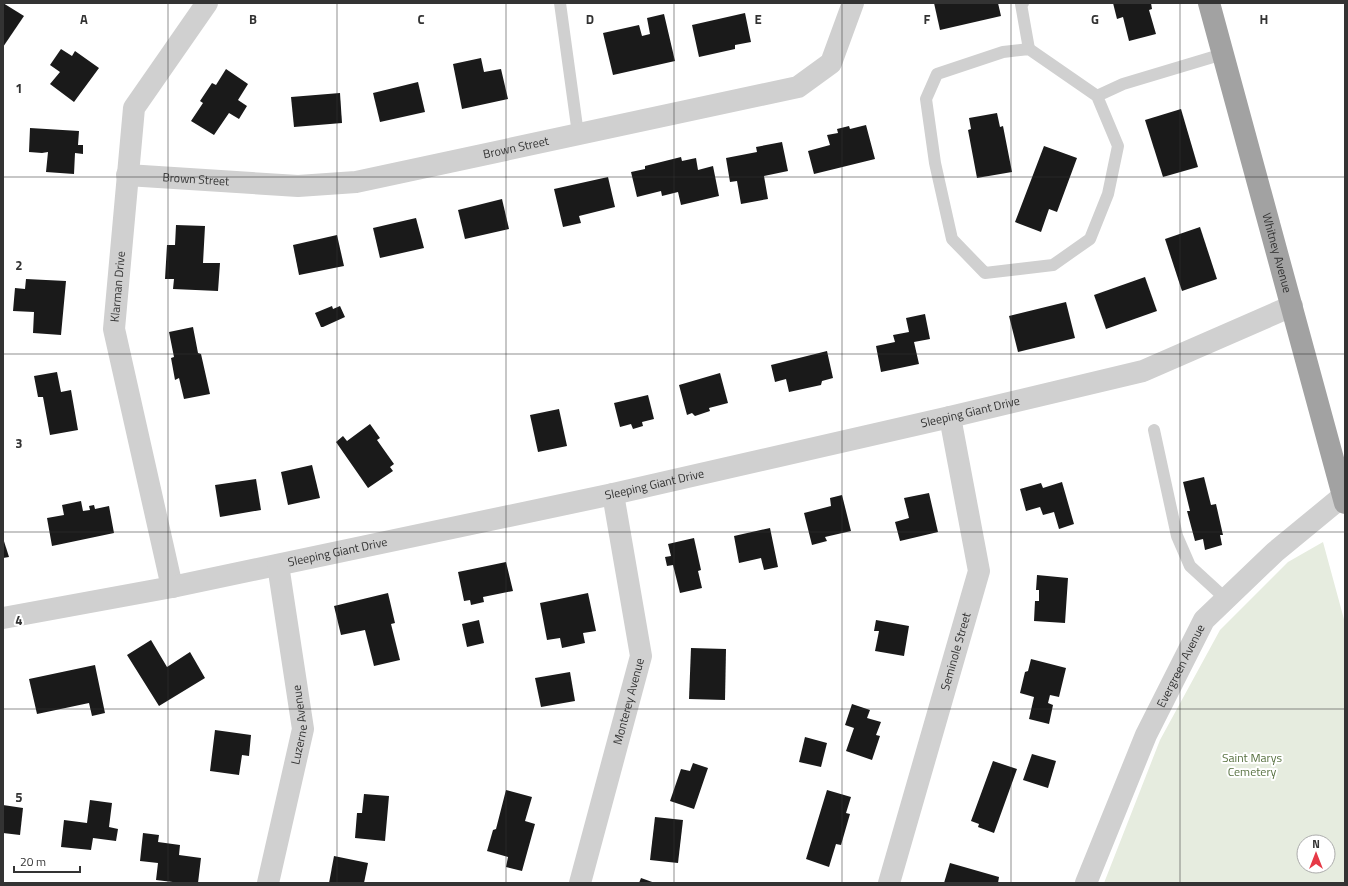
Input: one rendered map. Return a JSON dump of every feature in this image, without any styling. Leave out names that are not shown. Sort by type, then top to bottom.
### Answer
[{"type":"highway","name":"Whitney Avenue","points":[[1209,3],[1344,497]]},
{"type":"street","name":"Klarman Drive","points":[[172,587],[114,329],[134,108],[207,3]]},
{"type":"street","name":"Brown Street","points":[[127,175],[298,186],[356,182],[798,87],[831,63],[853,3]]},
{"type":"street","name":"Sleeping Giant Drive","points":[[3,618],[172,587],[613,494],[1143,371],[1292,306]]},
{"type":"street","name":"Seminole Street","points":[[888,883],[978,571],[950,417]]},
{"type":"street","name":"Monterey Avenue","points":[[580,883],[641,656],[613,494]]},
{"type":"street","name":"Evergreen Avenue","points":[[1086,883],[1146,734],[1204,620],[1275,552],[1344,497]]},
{"type":"street","name":"Luzerne Avenue","points":[[268,883],[303,729],[278,565]]},
{"type":"lane","points":[[560,3],[578,134]]},
{"type":"lane","points":[[1023,3],[1021,4],[1029,49]]},
{"type":"lane","points":[[1029,49],[1097,96],[1118,146],[1108,194],[1090,239],[1053,265],[985,273],[952,240],[935,163],[926,100],[937,74],[1003,52],[1029,49]]},
{"type":"lane","points":[[1097,96],[1123,84],[1223,54]]},
{"type":"lane","points":[[1154,430],[1177,536],[1190,566],[1226,599]]},
{"type":"green space","name":"Saint Marys Cemetery","points":[[1323,542],[1345,623],[1345,883],[1104,883],[1160,740],[1220,630],[1288,562]]},
{"type":"building","points":[[3,3],[24,16],[3,47]]},
{"type":"building","points":[[934,3],[998,3],[1001,16],[940,30]]},
{"type":"building","points":[[1113,3],[1151,3],[1152,9],[1149,10],[1156,34],[1129,41],[1123,17],[1117,19]]},
{"type":"building","points":[[745,13],[751,42],[735,45],[735,49],[699,57],[692,25]]},
{"type":"building","points":[[664,14],[675,61],[613,75],[603,33],[639,25],[642,36],[650,34],[647,18]]},
{"type":"building","points":[[61,49],[72,56],[75,51],[99,68],[74,102],[50,84],[60,72],[50,65]]},
{"type":"building","points":[[481,58],[484,72],[501,69],[508,99],[462,109],[453,64]]},
{"type":"building","points":[[226,69],[248,84],[238,100],[247,106],[239,119],[229,113],[214,135],[191,121],[203,103],[200,101],[212,83],[216,85]]},
{"type":"building","points":[[418,82],[425,112],[380,122],[373,93]]},
{"type":"building","points":[[340,93],[342,123],[294,127],[291,97]]},
{"type":"building","points":[[1181,109],[1198,167],[1163,177],[1145,120]]},
{"type":"building","points":[[997,113],[1000,127],[1003,126],[1012,172],[977,178],[968,130],[971,129],[969,118]]},
{"type":"building","points":[[866,125],[875,159],[814,174],[808,151],[830,145],[827,135],[838,133],[837,129],[849,126],[850,129]]},
{"type":"building","points":[[30,128],[79,131],[78,145],[83,145],[83,154],[75,153],[74,174],[46,172],[48,152],[29,152]]},
{"type":"building","points":[[782,142],[788,171],[764,176],[768,199],[741,204],[737,181],[730,182],[726,158],[757,152],[756,147]]},
{"type":"building","points":[[1044,146],[1077,158],[1057,212],[1049,209],[1041,232],[1015,222]]},
{"type":"building","points":[[681,157],[682,161],[696,158],[698,170],[713,166],[719,196],[681,205],[678,192],[662,196],[661,191],[637,197],[631,172],[645,169],[645,166]]},
{"type":"building","points":[[608,177],[615,207],[579,216],[581,223],[563,227],[554,189]]},
{"type":"building","points":[[502,199],[509,229],[465,239],[458,210]]},
{"type":"building","points":[[416,218],[424,248],[380,258],[373,228]]},
{"type":"building","points":[[176,225],[205,226],[203,263],[220,263],[218,291],[173,289],[174,279],[165,279],[167,245],[175,245]]},
{"type":"building","points":[[1200,227],[1217,279],[1182,291],[1165,239]]},
{"type":"building","points":[[337,235],[344,266],[299,275],[293,245]]},
{"type":"building","points":[[1145,277],[1157,311],[1106,329],[1094,295]]},
{"type":"building","points":[[26,279],[66,281],[61,335],[33,333],[34,312],[13,311],[15,288],[25,289]]},
{"type":"building","points":[[1066,302],[1075,338],[1018,352],[1009,316]]},
{"type":"building","points":[[332,306],[333,309],[340,306],[345,317],[321,327],[315,313]]},
{"type":"building","points":[[925,314],[930,339],[914,342],[919,364],[881,372],[876,346],[895,342],[893,335],[909,332],[906,318]]},
{"type":"building","points":[[193,327],[198,353],[201,354],[210,394],[184,399],[179,378],[175,380],[171,358],[174,357],[169,332]]},
{"type":"building","points":[[827,351],[833,378],[822,381],[821,385],[789,392],[786,379],[775,382],[771,365]]},
{"type":"building","points":[[57,372],[61,392],[71,390],[78,430],[50,435],[43,397],[38,397],[34,376]]},
{"type":"building","points":[[720,373],[728,403],[709,408],[710,411],[695,416],[692,413],[687,415],[679,385]]},
{"type":"building","points":[[648,395],[654,419],[642,422],[643,426],[633,429],[631,424],[620,427],[614,403]]},
{"type":"building","points":[[559,409],[567,446],[538,452],[530,415]]},
{"type":"building","points":[[370,424],[380,438],[377,440],[394,464],[390,467],[393,471],[368,488],[336,442],[343,436],[347,441]]},
{"type":"building","points":[[312,465],[320,498],[288,505],[281,472]]},
{"type":"building","points":[[1204,477],[1211,505],[1216,504],[1223,535],[1220,535],[1222,545],[1205,550],[1203,539],[1195,541],[1187,511],[1190,511],[1183,482]]},
{"type":"building","points":[[256,479],[261,510],[220,517],[215,485]]},
{"type":"building","points":[[1062,482],[1074,524],[1059,529],[1054,512],[1043,515],[1040,507],[1026,511],[1020,489],[1041,483],[1043,488]]},
{"type":"building","points":[[929,493],[938,532],[900,541],[895,522],[909,518],[904,498]]},
{"type":"building","points":[[842,495],[851,531],[825,537],[827,541],[812,545],[804,513],[831,506],[830,498]]},
{"type":"building","points":[[81,501],[83,511],[90,510],[89,506],[94,505],[95,509],[109,506],[114,533],[52,546],[47,518],[64,515],[62,505]]},
{"type":"building","points":[[770,528],[778,567],[764,570],[761,558],[739,563],[734,536]]},
{"type":"building","points":[[3,538],[9,557],[3,558]]},
{"type":"building","points":[[694,538],[701,570],[698,571],[702,588],[680,593],[673,565],[667,566],[665,557],[671,556],[668,544]]},
{"type":"building","points":[[506,562],[513,591],[483,597],[484,602],[471,605],[470,600],[464,601],[458,572]]},
{"type":"building","points":[[1037,575],[1068,578],[1065,623],[1034,621],[1035,601],[1039,601],[1039,590],[1036,590]]},
{"type":"building","points":[[388,593],[395,623],[391,624],[400,660],[374,666],[365,630],[341,635],[334,606]]},
{"type":"building","points":[[588,593],[596,631],[583,633],[585,643],[562,648],[560,638],[547,640],[540,603]]},
{"type":"building","points":[[479,620],[484,643],[467,647],[462,624]]},
{"type":"building","points":[[876,620],[909,626],[904,656],[875,651],[879,631],[874,631]]},
{"type":"building","points":[[151,640],[167,667],[190,652],[205,678],[159,706],[127,655]]},
{"type":"building","points":[[691,648],[726,649],[725,700],[689,699]]},
{"type":"building","points":[[1031,659],[1066,668],[1059,697],[1050,695],[1048,703],[1053,705],[1049,724],[1029,719],[1034,697],[1020,693],[1025,672],[1028,671]]},
{"type":"building","points":[[95,665],[105,713],[92,716],[89,703],[37,714],[29,679]]},
{"type":"building","points":[[570,672],[575,701],[541,707],[535,678]]},
{"type":"building","points":[[852,704],[870,710],[867,718],[881,722],[876,735],[880,736],[872,760],[846,751],[854,728],[845,725]]},
{"type":"building","points":[[215,730],[251,735],[249,756],[242,755],[239,775],[210,771]]},
{"type":"building","points":[[805,737],[827,743],[821,767],[799,762]]},
{"type":"building","points":[[1032,754],[1056,761],[1048,788],[1023,780]]},
{"type":"building","points":[[993,761],[1017,769],[994,833],[978,827],[979,824],[971,821]]},
{"type":"building","points":[[693,763],[708,768],[694,809],[670,801],[681,769],[690,771]]},
{"type":"building","points":[[506,790],[532,797],[525,821],[535,824],[522,871],[506,867],[508,857],[487,851],[493,830],[496,829]]},
{"type":"building","points":[[827,790],[851,797],[846,813],[850,814],[841,845],[836,844],[829,867],[806,859]]},
{"type":"building","points":[[364,794],[389,796],[385,841],[355,838],[357,813],[362,813]]},
{"type":"building","points":[[90,800],[112,803],[109,827],[118,829],[116,841],[93,838],[91,850],[61,847],[64,820],[87,823]]},
{"type":"building","points":[[3,805],[23,808],[20,835],[3,833]]},
{"type":"building","points":[[655,817],[683,820],[678,863],[650,860]]},
{"type":"building","points":[[143,833],[159,835],[158,842],[180,845],[179,855],[201,858],[198,883],[181,883],[156,880],[158,863],[140,861]]},
{"type":"building","points":[[334,856],[368,863],[364,883],[329,883]]},
{"type":"building","points":[[950,863],[999,877],[998,883],[944,883]]},
{"type":"building","points":[[641,878],[655,883],[639,883]]}]
